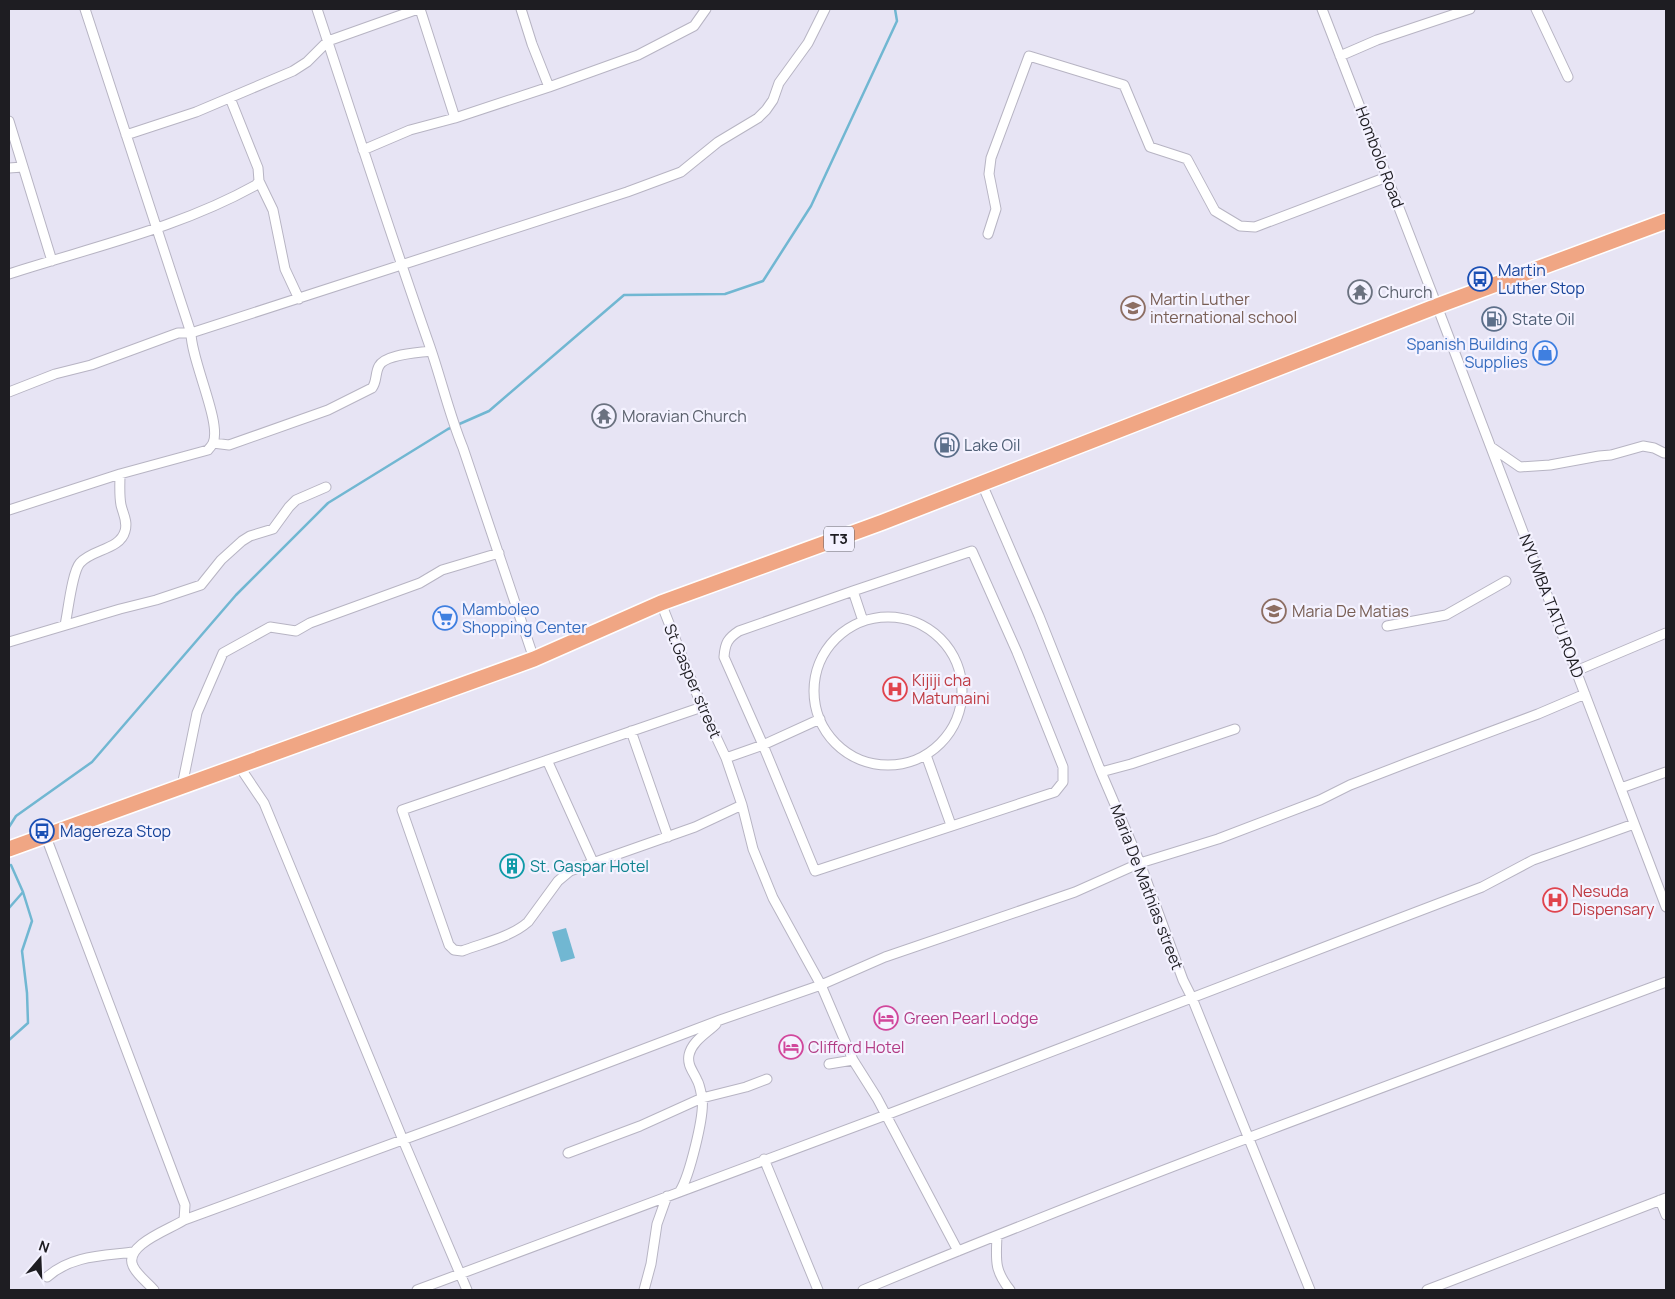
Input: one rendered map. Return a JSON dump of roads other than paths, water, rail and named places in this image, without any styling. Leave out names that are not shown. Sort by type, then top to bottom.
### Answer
[{"type":"highway","name":"T3","points":[[9,849],[534,659],[661,603],[883,522],[1437,306],[1666,221]]},
{"type":"street","points":[[9,510],[120,474],[202,452],[208,450],[213,443],[214,424],[193,350],[191,333],[85,9]]},
{"type":"street","points":[[317,9],[534,659]]},
{"type":"street","points":[[126,135],[196,112],[293,71],[307,62],[328,41],[419,9],[455,118]]},
{"type":"street","points":[[521,9],[549,87]]},
{"type":"street","points":[[363,150],[410,130],[455,118],[638,55],[694,26],[706,9]]},
{"type":"street","points":[[9,392],[55,374],[91,365],[178,333],[191,333],[299,299],[618,195],[681,172],[718,142],[758,118],[766,110],[773,100],[779,83],[808,43],[825,9]]},
{"type":"street","name":"Hombolo Road","points":[[1322,9],[1437,306]]},
{"type":"street","points":[[1340,56],[1377,40],[1470,9]]},
{"type":"street","points":[[1536,9],[1568,77]]},
{"type":"street","points":[[988,234],[996,209],[989,174],[991,158],[1029,56],[1124,85],[1150,147],[1187,159],[1215,211],[1240,226],[1255,227],[1387,177]]},
{"type":"street","points":[[230,98],[258,168],[259,181],[273,210],[285,269],[299,299]]},
{"type":"street","points":[[9,121],[52,261]]},
{"type":"street","points":[[9,168],[23,167]]},
{"type":"street","points":[[9,274],[157,228],[229,200],[259,181]]},
{"type":"street","name":"NYUMBA TATU ROAD","points":[[1437,306],[1666,907]]},
{"type":"street","points":[[213,443],[229,445],[328,410],[372,388],[378,368],[383,361],[394,356],[431,351]]},
{"type":"street","points":[[1491,446],[1520,467],[1550,466],[1611,455],[1643,446],[1654,448],[1664,453]]},
{"type":"street","points":[[65,626],[74,574],[78,564],[118,542],[124,534],[126,524],[121,505],[120,474]]},
{"type":"street","name":"Maria De Mathias street","points":[[982,484],[1042,624],[1101,772],[1140,863],[1183,980],[1192,998],[1310,1290]]},
{"type":"street","points":[[9,642],[156,600],[201,585],[221,560],[242,541],[250,536],[274,529],[296,500],[326,487]]},
{"type":"street","points":[[972,552],[1017,652],[1063,767],[1063,782],[1055,792],[815,871],[763,744],[724,657],[725,647],[729,638],[740,631],[852,591],[972,552]]},
{"type":"street","points":[[182,786],[197,713],[222,653],[270,627],[296,631],[310,623],[420,583],[442,570],[499,553]]},
{"type":"street","points":[[1388,626],[1446,615],[1506,580]]},
{"type":"street","points":[[852,591],[863,622]]},
{"type":"street","name":"St.Gasper street","points":[[661,603],[702,707],[726,758],[742,805],[753,850],[773,898],[821,985],[853,1060],[886,1115],[958,1250]]},
{"type":"street","points":[[882,617],[902,618],[921,625],[938,636],[951,651],[959,669],[962,688],[960,708],[953,727],[942,742],[926,755],[902,763],[877,764],[853,756],[833,740],[820,719],[815,703],[814,686],[817,669],[834,640],[848,629],[863,622],[882,617]]},
{"type":"street","points":[[1576,670],[1666,633]]},
{"type":"street","points":[[151,1289],[134,1267],[132,1260],[134,1252],[148,1239],[184,1220],[403,1140],[720,1020],[821,985],[886,958],[1075,892],[1140,863],[1218,839],[1585,694]]},
{"type":"street","points":[[702,707],[402,810],[449,946],[454,950],[462,950],[522,927],[564,875],[593,862],[706,823],[742,805]]},
{"type":"street","points":[[726,758],[820,719]]},
{"type":"street","points":[[1101,772],[1131,764],[1235,729]]},
{"type":"street","points":[[631,731],[668,837]]},
{"type":"street","points":[[926,755],[951,825]]},
{"type":"street","points":[[548,760],[593,862]]},
{"type":"street","points":[[239,766],[264,803],[467,1290]]},
{"type":"street","points":[[1621,788],[1666,772]]},
{"type":"street","points":[[417,1290],[886,1115],[1462,895],[1533,860],[1634,824]]},
{"type":"street","points":[[46,837],[185,1205],[184,1220]]},
{"type":"street","points":[[862,1290],[958,1250],[1248,1138],[1666,982]]},
{"type":"street","points":[[680,1191],[687,1176],[699,1133],[702,1098],[698,1082],[689,1065],[689,1055],[695,1042],[720,1020]]},
{"type":"street","points":[[829,1064],[853,1060]]},
{"type":"street","points":[[568,1153],[635,1128],[702,1098],[746,1087],[767,1079]]},
{"type":"street","points":[[764,1159],[818,1290]]},
{"type":"street","points":[[644,1290],[657,1224],[667,1196]]},
{"type":"street","points":[[1430,1290],[1663,1199],[1666,1215]]},
{"type":"street","points":[[998,1236],[996,1264],[998,1272],[1010,1290]]},
{"type":"street","points":[[47,1276],[56,1268],[74,1261],[134,1252]]},
{"type":"water","points":[[566,928],[575,958],[561,962],[552,932]]},
{"type":"waterway","points":[[9,827],[16,816],[92,762],[236,595],[328,503],[448,429],[489,411],[624,295],[725,294],[763,281],[811,206],[897,21],[895,9]]},
{"type":"waterway","points":[[9,908],[23,892],[11,865]]},
{"type":"waterway","points":[[9,1040],[28,1023],[22,951],[32,921],[23,892]]},
{"type":"place","name":"Martin Luther Stop","points":[[1480,279]]},
{"type":"place","name":"Church","points":[[1360,292]]},
{"type":"place","name":"Martin Luther international school","points":[[1133,308]]},
{"type":"place","name":"State Oil","points":[[1494,319]]},
{"type":"place","name":"Spanish Building Supplies","points":[[1545,353]]},
{"type":"place","name":"Moravian Church","points":[[604,416]]},
{"type":"place","name":"Lake Oil","points":[[947,445]]},
{"type":"place","name":"Maria De Matias","points":[[1274,611]]},
{"type":"place","name":"Mamboleo Shopping Center","points":[[445,618]]},
{"type":"place","name":"Kijiji cha Matumaini","points":[[895,689]]},
{"type":"place","name":"Magereza Stop","points":[[42,831]]},
{"type":"place","name":"St. Gaspar Hotel","points":[[512,866]]},
{"type":"place","name":"Nesuda Dispensary","points":[[1555,900]]},
{"type":"place","name":"Green Pearl Lodge","points":[[886,1018]]},
{"type":"place","name":"Clifford Hotel","points":[[791,1047]]}]
